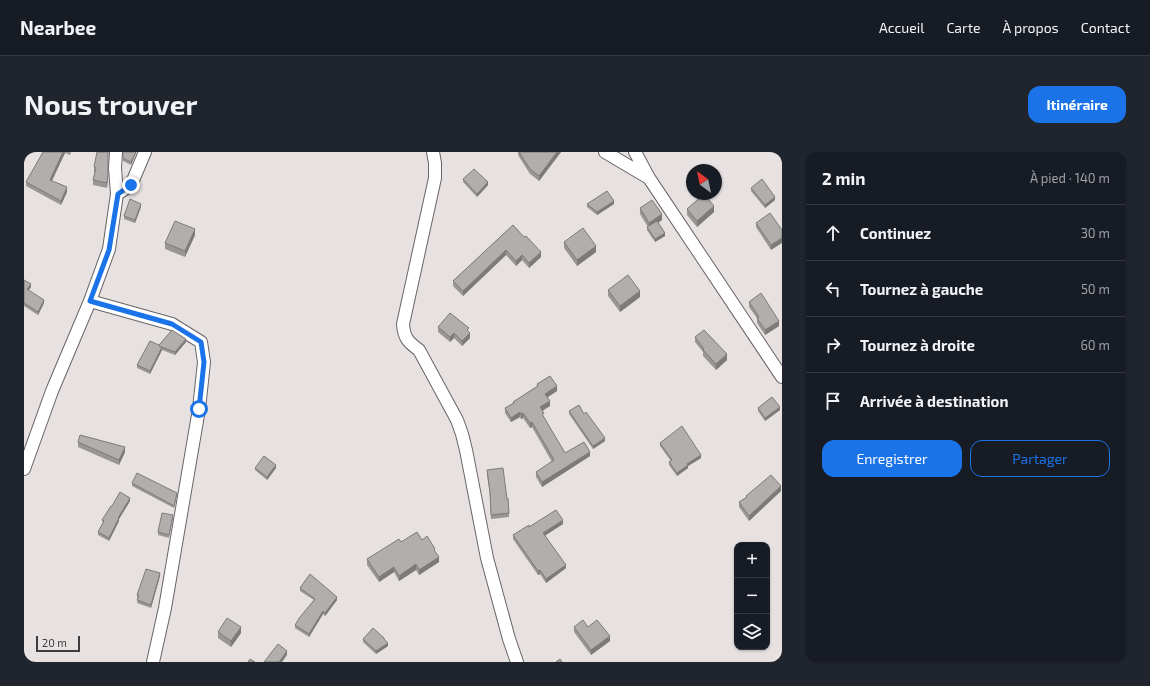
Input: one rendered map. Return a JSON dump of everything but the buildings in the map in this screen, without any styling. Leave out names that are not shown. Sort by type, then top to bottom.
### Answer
[{"type":"street","points":[[24,469],[52,391],[90,301],[109,250],[118,194],[115,168],[116,152]]},
{"type":"street","points":[[118,194],[131,185],[145,152]]},
{"type":"street","points":[[432,152],[435,163],[435,178],[403,324],[404,334],[410,344],[419,350],[457,420],[466,450],[487,558],[509,639],[517,662]]},
{"type":"street","points":[[605,152],[649,178]]},
{"type":"street","points":[[635,152],[649,178],[782,377]]},
{"type":"street","points":[[90,301],[172,324],[201,342],[204,362],[199,409],[165,608],[153,662]]},
{"type":"route","points":[[131,185],[118,194],[109,250],[90,301],[172,324],[201,342],[204,362],[199,409]]}]
